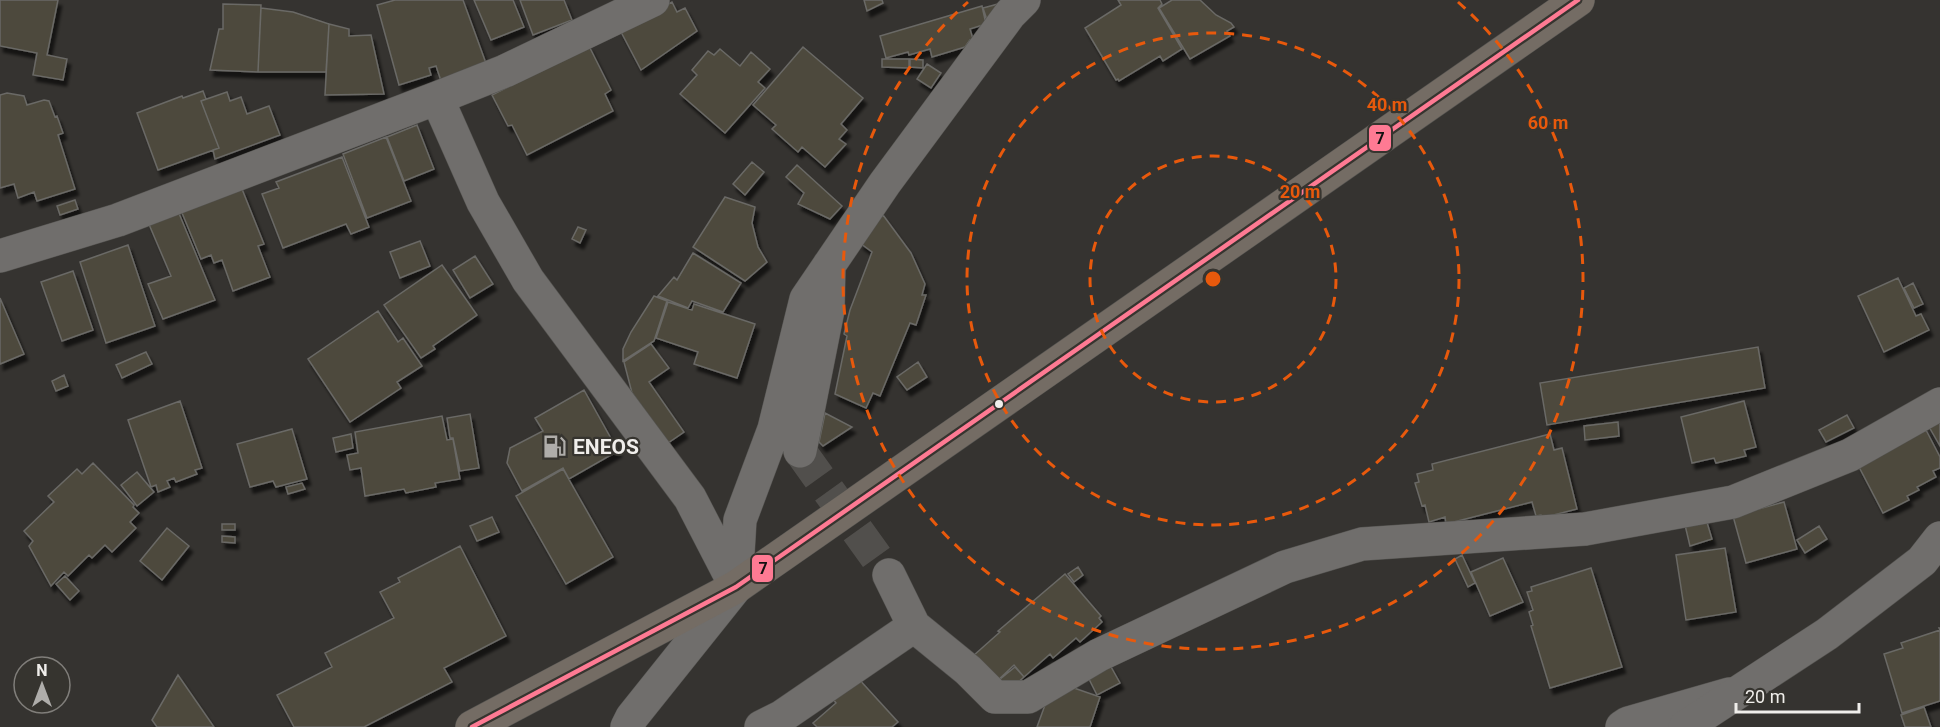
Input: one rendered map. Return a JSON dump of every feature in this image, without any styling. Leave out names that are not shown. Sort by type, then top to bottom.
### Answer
[{"type":"highway","points":[[472,727],[736,586],[1578,0]]},
{"type":"street","points":[[0,256],[118,220],[437,98],[505,71],[653,0]]},
{"type":"street","points":[[627,727],[632,717],[736,586],[740,520],[774,429],[806,299],[913,146],[1010,14],[1024,0]]},
{"type":"street","points":[[437,98],[483,202],[528,280],[690,498],[736,586]]},
{"type":"street","points":[[800,451],[828,310],[829,265]]},
{"type":"street","points":[[889,575],[914,626],[968,670],[995,697],[1028,697],[1099,655],[1285,567],[1362,544],[1585,529],[1732,502],[1850,455],[1940,404]]},
{"type":"street","points":[[1685,727],[1835,628],[1922,561],[1940,538]]},
{"type":"street","points":[[777,724],[914,626]]},
{"type":"street","points":[[1622,727],[1628,723],[1739,691]]},
{"type":"street","points":[[1712,727],[1739,691]]},
{"type":"building","points":[[0,0],[58,0],[47,55],[67,59],[63,80],[33,75],[37,53],[0,46]]},
{"type":"building","points":[[395,0],[463,0],[487,66],[441,81],[436,66],[429,68],[431,75],[399,85],[377,5]]},
{"type":"building","points":[[474,0],[513,0],[524,27],[491,40]]},
{"type":"building","points":[[520,0],[564,0],[572,20],[533,35]]},
{"type":"building","points":[[864,0],[882,0],[883,3],[867,11]]},
{"type":"building","points":[[1118,0],[1160,0],[1162,4],[1158,8],[1182,49],[1163,61],[1160,56],[1119,81],[1116,80],[1085,28],[1121,5]]},
{"type":"building","points":[[1172,0],[1200,0],[1216,15],[1231,23],[1234,27],[1227,31],[1230,36],[1190,59],[1159,8]]},
{"type":"building","points":[[672,2],[677,12],[685,8],[697,31],[641,70],[620,30]]},
{"type":"building","points":[[223,4],[261,5],[258,72],[210,70],[219,29],[223,29]]},
{"type":"building","points":[[998,4],[988,23],[983,8]]},
{"type":"building","points":[[982,6],[986,24],[970,29],[973,39],[965,47],[932,57],[930,49],[886,58],[880,36]]},
{"type":"building","points":[[261,8],[293,12],[329,24],[326,72],[258,72]]},
{"type":"building","points":[[329,24],[349,29],[349,36],[371,35],[384,94],[325,95]]},
{"type":"building","points":[[589,46],[611,90],[605,94],[613,111],[527,155],[512,125],[508,126],[492,95]]},
{"type":"building","points":[[803,47],[863,98],[841,124],[847,130],[839,139],[846,144],[825,167],[802,147],[798,152],[772,129],[776,125],[753,105]]},
{"type":"building","points":[[720,49],[740,66],[751,52],[770,69],[758,82],[765,88],[725,133],[680,94],[697,75],[692,70],[708,51],[714,55]]},
{"type":"building","points":[[882,59],[909,59],[909,68],[882,67]]},
{"type":"building","points":[[910,59],[923,60],[923,68],[910,67]]},
{"type":"building","points":[[927,64],[941,73],[931,88],[917,79]]},
{"type":"building","points":[[203,91],[206,99],[201,101],[219,148],[158,170],[137,113],[182,96],[183,98]]},
{"type":"building","points":[[227,92],[230,101],[241,97],[247,114],[269,106],[280,135],[215,159],[213,150],[219,148],[201,101]]},
{"type":"building","points":[[7,93],[24,96],[27,105],[44,100],[49,101],[63,133],[58,135],[75,189],[37,201],[34,192],[18,198],[14,184],[0,188],[0,95]]},
{"type":"building","points":[[417,125],[434,169],[404,181],[387,137]]},
{"type":"building","points":[[386,137],[411,201],[367,218],[343,154]]},
{"type":"building","points":[[342,157],[369,227],[351,234],[346,224],[283,248],[262,194],[279,188],[276,182]]},
{"type":"building","points":[[752,162],[764,172],[745,195],[733,184]]},
{"type":"building","points":[[797,165],[842,206],[830,219],[798,204],[804,193],[786,177]]},
{"type":"building","points":[[242,189],[264,244],[258,246],[270,277],[233,291],[222,260],[214,263],[211,255],[201,259],[180,208]]},
{"type":"building","points":[[725,197],[755,207],[752,223],[758,247],[767,262],[745,281],[693,247]]},
{"type":"building","points":[[75,200],[78,209],[60,215],[57,206]]},
{"type":"building","points":[[178,211],[215,300],[163,319],[148,284],[171,276],[148,222]]},
{"type":"building","points":[[883,215],[911,253],[925,284],[922,295],[926,295],[916,325],[910,323],[880,396],[873,393],[866,408],[835,394],[850,310],[872,252],[860,243]]},
{"type":"building","points":[[578,227],[586,230],[580,243],[572,239]]},
{"type":"building","points":[[420,241],[430,266],[400,278],[390,252]]},
{"type":"building","points":[[128,245],[155,326],[106,343],[80,262]]},
{"type":"building","points":[[693,253],[741,283],[723,312],[692,301],[688,308],[658,296],[674,277],[677,280]]},
{"type":"building","points":[[475,256],[493,284],[470,298],[453,270]]},
{"type":"building","points":[[442,265],[477,315],[433,346],[435,349],[421,358],[384,305]]},
{"type":"building","points":[[73,271],[93,330],[62,341],[41,282]]},
{"type":"building","points":[[1898,278],[1916,316],[1921,314],[1929,330],[1884,352],[1858,296]]},
{"type":"building","points":[[1913,283],[1923,304],[1914,308],[1904,288]]},
{"type":"building","points":[[654,296],[667,301],[654,341],[623,361],[623,349],[631,332]]},
{"type":"building","points":[[0,298],[24,354],[0,364]]},
{"type":"building","points":[[668,302],[692,310],[694,304],[755,324],[737,378],[694,364],[698,352],[656,338]]},
{"type":"building","points":[[378,311],[398,342],[403,338],[422,366],[397,382],[401,388],[350,422],[308,359]]},
{"type":"building","points":[[651,344],[669,368],[649,382],[684,432],[668,443],[632,393],[624,362]]},
{"type":"building","points":[[1758,347],[1765,388],[1547,425],[1540,383]]},
{"type":"building","points":[[146,352],[152,364],[122,378],[116,365]]},
{"type":"building","points":[[918,362],[927,377],[907,390],[897,377]]},
{"type":"building","points":[[64,375],[68,386],[56,391],[52,381]]},
{"type":"building","points":[[584,390],[618,451],[569,479],[563,468],[522,491],[507,463],[510,448],[543,431],[535,418]]},
{"type":"building","points":[[180,401],[202,468],[195,470],[197,474],[176,482],[174,478],[167,481],[170,487],[158,492],[156,485],[151,487],[128,420]]},
{"type":"building","points":[[1744,401],[1756,447],[1744,450],[1746,456],[1716,463],[1714,458],[1692,463],[1681,417]]},
{"type":"building","points":[[825,413],[852,427],[823,446],[819,442]]},
{"type":"building","points":[[470,414],[479,468],[460,471],[453,438],[450,438],[447,418]]},
{"type":"building","points":[[1847,415],[1854,428],[1826,442],[1819,430]]},
{"type":"building","points":[[442,416],[447,440],[453,439],[460,479],[435,483],[436,487],[406,493],[404,489],[365,496],[361,468],[350,470],[347,455],[358,453],[355,432]]},
{"type":"building","points":[[1940,418],[1940,446],[1928,425]]},
{"type":"building","points":[[1618,422],[1619,436],[1585,440],[1584,426]]},
{"type":"building","points":[[292,429],[307,479],[276,487],[273,481],[250,487],[237,444]]},
{"type":"building","points":[[1926,430],[1940,457],[1940,468],[1933,471],[1936,477],[1917,487],[1919,490],[1907,496],[1909,500],[1883,513],[1858,465]]},
{"type":"building","points":[[351,434],[353,448],[336,452],[333,438]]},
{"type":"building","points":[[1550,434],[1554,450],[1562,448],[1577,509],[1542,518],[1541,515],[1536,516],[1532,502],[1446,524],[1445,517],[1429,522],[1425,505],[1422,506],[1415,483],[1419,482],[1417,474],[1433,470],[1432,464]]},
{"type":"building","points":[[93,463],[134,505],[133,507],[139,513],[130,522],[136,528],[112,552],[105,545],[92,558],[89,555],[68,576],[64,572],[51,586],[29,546],[33,541],[24,531],[54,502],[48,496],[77,469],[82,474]]},
{"type":"building","points":[[563,469],[613,557],[566,584],[516,496]]},
{"type":"building","points":[[137,472],[154,492],[137,506],[121,485]]},
{"type":"building","points":[[302,483],[305,489],[288,494],[286,487]]},
{"type":"building","points":[[1784,502],[1797,549],[1746,563],[1733,516]]},
{"type":"building","points":[[492,517],[499,532],[477,541],[470,526]]},
{"type":"building","points":[[1706,519],[1712,539],[1690,546],[1685,525]]},
{"type":"building","points":[[222,524],[235,524],[235,530],[222,530]]},
{"type":"building","points":[[1819,526],[1827,539],[1805,553],[1797,540]]},
{"type":"building","points":[[167,528],[189,546],[162,580],[140,561]]},
{"type":"building","points":[[222,536],[235,537],[235,543],[222,542]]},
{"type":"building","points":[[460,546],[506,636],[444,668],[452,682],[364,727],[294,727],[277,695],[332,667],[325,653],[394,618],[380,592],[400,582],[398,578]]},
{"type":"building","points":[[1725,548],[1736,612],[1686,620],[1676,555]]},
{"type":"building","points":[[1462,555],[1475,583],[1468,587],[1455,559]]},
{"type":"building","points":[[1503,558],[1523,602],[1490,616],[1471,572]]},
{"type":"building","points":[[1078,567],[1083,575],[1074,582],[1068,574]]},
{"type":"building","points":[[1591,568],[1622,667],[1550,688],[1531,626],[1533,625],[1529,612],[1533,610],[1527,592],[1532,591],[1531,587]]},
{"type":"building","points":[[1065,574],[1101,616],[1099,618],[1102,622],[1080,642],[1076,638],[1053,658],[1050,654],[1024,677],[1014,665],[996,682],[973,656],[1000,632],[998,631]]},
{"type":"building","points":[[65,576],[79,591],[70,600],[56,584]]},
{"type":"building","points":[[1940,630],[1940,701],[1902,713],[1884,654],[1903,648],[1901,643]]},
{"type":"building","points":[[1110,665],[1120,683],[1097,695],[1088,677]]},
{"type":"building","points":[[1015,667],[1024,677],[1015,685],[999,680]]},
{"type":"building","points":[[178,675],[214,727],[157,727],[152,720]]},
{"type":"building","points":[[857,677],[898,722],[892,727],[817,727],[813,723],[836,703],[833,699]]},
{"type":"building","points":[[1071,687],[1100,697],[1090,727],[1037,727],[1045,705]]},
{"type":"building","points":[[1924,707],[1931,727],[1905,727],[1901,715]]},
{"type":"tunnel","points":[[800,451],[889,575]]},
{"type":"transit line","name":"7","points":[[472,727],[736,587],[1578,0]]},
{"type":"place","name":"ENEOS","points":[[555,447]]}]
